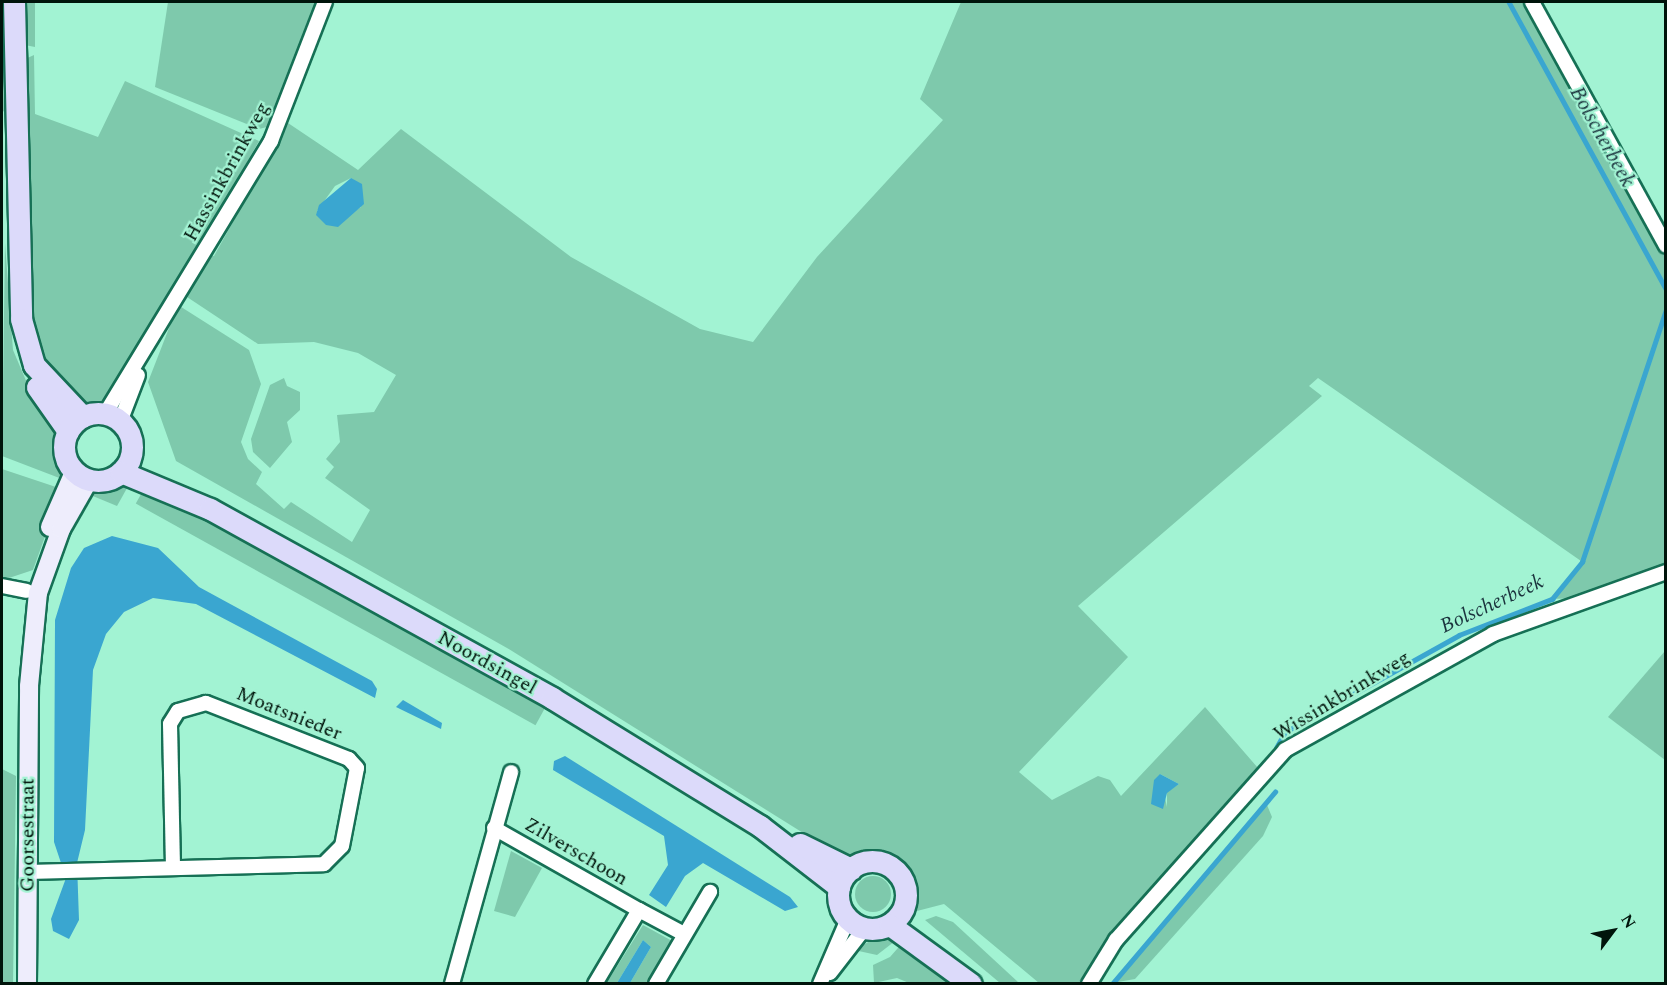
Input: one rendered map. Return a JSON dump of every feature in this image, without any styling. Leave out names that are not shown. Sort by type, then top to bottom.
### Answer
[{"type":"main road","points":[[14,2],[21,319],[34,364],[76,424]]},
{"type":"main road","points":[[112,418],[131,440],[126,463],[82,476],[64,452],[76,424],[112,418]]},
{"type":"main road","name":"Noordsingel","points":[[126,463],[552,699],[760,826],[851,869]]},
{"type":"main road","name":"Goorsestraat","points":[[27,984],[29,686],[32,592],[82,476]]},
{"type":"main road","name":"Noordsingel","points":[[760,826],[839,887]]},
{"type":"main road","points":[[890,925],[904,909],[905,883],[893,868],[874,861],[851,869],[839,887],[856,924],[890,925],[971,983]]},
{"type":"main road","points":[[904,909],[971,983]]},
{"type":"street","name":"Hassinkbrinkweg","points":[[112,418],[146,353],[272,141],[325,2]]},
{"type":"street","points":[[1532,2],[1665,246]]},
{"type":"street","name":"Wissinkbrinkweg","points":[[1089,984],[1116,940],[1285,750],[1493,634],[1665,572]]},
{"type":"street","points":[[2,586],[32,592]]},
{"type":"street","name":"Moatsnieder","points":[[28,872],[324,864],[342,846],[357,768],[349,759],[206,703],[178,711],[170,724],[173,867]]},
{"type":"street","name":"Zilverschoon","points":[[452,984],[511,772]]},
{"type":"street","name":"Zilverschoon","points":[[494,828],[684,934]]},
{"type":"street","points":[[656,984],[710,892]]},
{"type":"street","points":[[595,984],[639,910]]},
{"type":"street","points":[[820,984],[856,924]]},
{"type":"green space","points":[[2,2],[6,2],[10,113],[2,111]]},
{"type":"green space","points":[[23,2],[35,2],[35,47],[25,45]]},
{"type":"green space","points":[[168,2],[319,2],[271,126],[259,129],[155,87]]},
{"type":"green space","points":[[961,2],[1524,2],[1665,257],[1665,563],[1577,598],[1552,599],[1581,561],[1318,378],[1309,386],[1322,396],[1078,606],[1128,657],[1019,772],[1052,800],[1098,776],[1110,780],[1121,796],[1205,707],[1258,768],[1107,942],[1084,983],[1039,983],[944,904],[917,911],[911,883],[898,862],[845,856],[816,841],[507,648],[176,461],[148,382],[178,305],[249,350],[261,384],[241,442],[248,459],[262,472],[256,484],[284,509],[291,502],[352,542],[370,510],[325,478],[334,467],[326,459],[340,442],[337,415],[374,412],[396,375],[358,353],[314,342],[258,344],[184,295],[208,255],[214,256],[288,123],[358,170],[401,129],[571,257],[700,329],[753,342],[817,257],[943,120],[920,99]],"holes":[[[351,178],[361,207],[351,213],[317,211],[335,186]],[[1160,774],[1179,784],[1167,792],[1167,807]]]},
{"type":"green space","points":[[34,55],[35,114],[98,137],[125,81],[259,141],[112,399],[99,407],[85,406],[47,376],[32,341],[23,60]]},
{"type":"green space","points":[[5,243],[13,350],[33,397],[58,427],[56,443],[67,467],[62,479],[2,456]]},
{"type":"green space","points":[[284,378],[287,386],[300,392],[300,410],[287,422],[292,442],[270,468],[253,452],[251,439],[270,385]]},
{"type":"green space","points":[[2,469],[62,489],[33,570],[6,579],[2,578]]},
{"type":"green space","points":[[131,481],[117,506],[88,494],[108,484]]},
{"type":"green space","points":[[145,487],[545,709],[535,725],[136,504]]},
{"type":"green space","points":[[1665,651],[1665,760],[1608,717]]},
{"type":"green space","points":[[2,769],[16,776],[13,983],[2,983]]},
{"type":"green space","points":[[1267,805],[1272,817],[1263,836],[1135,979],[1112,983]]},
{"type":"green space","points":[[511,851],[542,868],[515,917],[494,911]]},
{"type":"green space","points":[[873,876],[886,881],[891,894],[886,907],[873,912],[860,907],[855,894],[860,881]]},
{"type":"green space","points":[[936,916],[953,922],[1019,983],[1000,983],[925,920]]},
{"type":"green space","points":[[643,925],[674,942],[651,983],[630,983],[651,947],[643,940],[617,983],[606,984]]},
{"type":"green space","points":[[881,935],[899,938],[877,955],[854,950]]},
{"type":"green space","points":[[905,940],[961,983],[909,983],[897,978],[874,983],[873,965],[890,957]]},
{"type":"water","points":[[351,178],[362,184],[364,204],[338,227],[326,225],[316,215],[319,205]]},
{"type":"water","points":[[112,536],[158,548],[199,587],[372,681],[377,689],[375,698],[196,604],[153,598],[124,612],[106,634],[93,670],[85,830],[77,863],[79,920],[69,939],[53,931],[51,919],[66,878],[54,842],[55,620],[71,568],[84,548]]},
{"type":"water","points":[[403,700],[442,723],[441,729],[396,707]]},
{"type":"water","points":[[565,756],[790,897],[798,907],[785,911],[703,863],[685,876],[666,907],[649,895],[668,865],[664,836],[553,770],[554,761]]},
{"type":"water","points":[[1160,774],[1179,784],[1167,793],[1163,809],[1151,804],[1154,780]]},
{"type":"water","points":[[643,940],[651,947],[630,983],[617,983]]},
{"type":"waterway","name":"Bolscherbeek","points":[[1509,2],[1666,289]]},
{"type":"waterway","name":"Bolscherbeek","points":[[1276,748],[1285,732],[1459,635],[1552,599],[1582,562],[1666,310]]},
{"type":"waterway","name":"Bolscherbeek","points":[[1112,984],[1275,792]]}]
